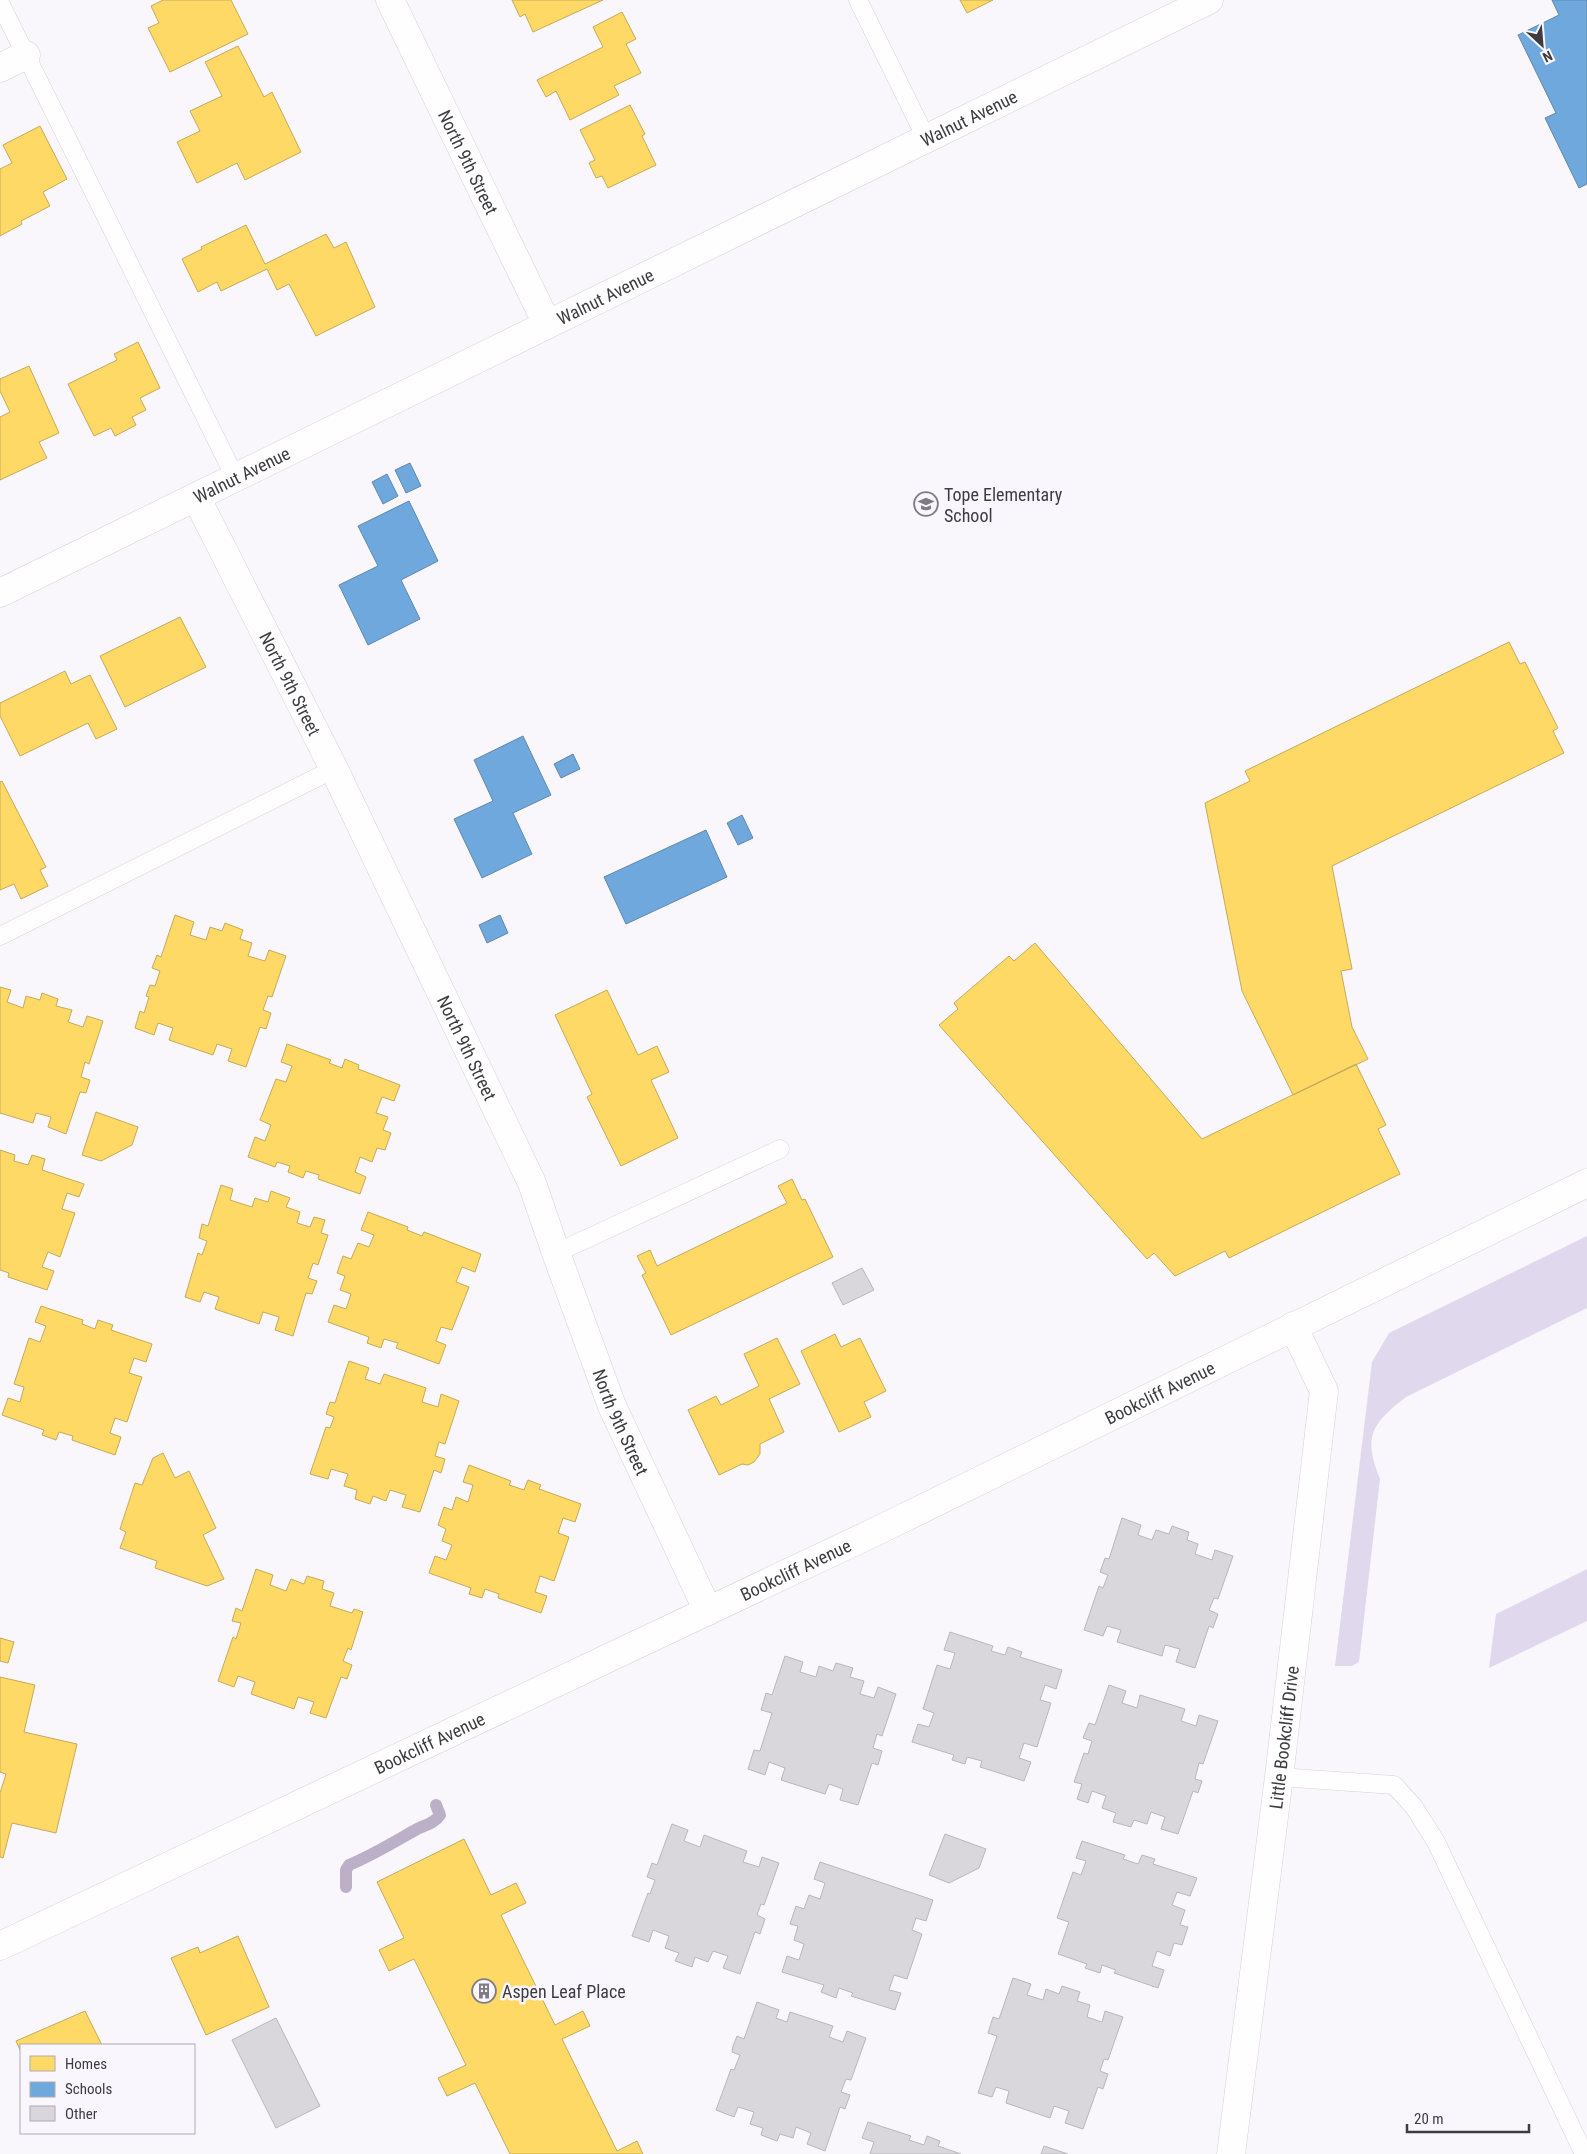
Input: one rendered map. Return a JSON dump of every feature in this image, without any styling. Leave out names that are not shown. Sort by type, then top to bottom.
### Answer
[{"type":"street","name":"North 9th Street","points":[[390,0],[547,324]]},
{"type":"street","name":"Walnut Avenue","points":[[0,593],[1210,0]]},
{"type":"street","points":[[0,68],[26,55]]},
{"type":"street","name":"North 9th Street","points":[[196,498],[334,769],[532,1183],[612,1406],[708,1611]]},
{"type":"street","name":"Bookcliff Avenue","points":[[0,1946],[881,1529],[1587,1183]]},
{"type":"street","name":"Little Bookcliff Drive","points":[[1232,2154],[1279,1777],[1324,1391],[1293,1326]]},
{"type":"lane","points":[[858,0],[926,138]]},
{"type":"lane","points":[[0,3],[235,477]]},
{"type":"lane","points":[[0,936],[334,769]]},
{"type":"lane","points":[[556,1253],[780,1149]]},
{"type":"lane","points":[[1279,1777],[1394,1785],[1414,1807],[1436,1842],[1584,2154]]},
{"type":"shaded area","points":[[1587,1236],[1587,1308],[1406,1397],[1385,1415],[1378,1424],[1374,1432],[1372,1452],[1380,1479],[1359,1662],[1352,1666],[1335,1666],[1372,1362],[1389,1333]]},
{"type":"shaded area","points":[[1587,1569],[1587,1621],[1489,1668],[1496,1614]]},
{"type":"building: Homes","points":[[163,0],[231,0],[248,34],[170,72],[148,28],[159,23],[151,6]]},
{"type":"building: Homes","points":[[512,0],[603,0],[533,32],[525,14],[520,17]]},
{"type":"building: Homes","points":[[960,0],[993,0],[967,13]]},
{"type":"building: Homes","points":[[622,12],[636,39],[626,44],[641,73],[614,86],[619,95],[570,120],[556,91],[546,97],[537,80],[603,47],[593,27]]},
{"type":"building: Homes","points":[[238,46],[264,97],[272,92],[301,152],[245,180],[237,163],[197,183],[177,142],[200,131],[190,111],[222,96],[205,62]]},
{"type":"building: Homes","points":[[630,105],[645,134],[642,136],[656,165],[608,188],[602,176],[596,178],[589,163],[595,160],[580,130]]},
{"type":"building: Homes","points":[[40,126],[67,179],[43,192],[50,206],[21,221],[22,224],[0,236],[0,169],[12,163],[3,145]]},
{"type":"building: Homes","points":[[246,225],[265,264],[326,234],[334,248],[346,242],[375,307],[316,336],[289,284],[277,290],[267,269],[221,291],[217,282],[198,292],[182,259],[202,249],[201,247]]},
{"type":"building: Homes","points":[[138,342],[160,388],[140,398],[146,410],[132,417],[136,425],[115,436],[111,428],[94,436],[68,384],[117,360],[114,354]]},
{"type":"building: Homes","points":[[29,366],[59,433],[39,442],[47,458],[0,480],[0,417],[10,412],[0,391],[0,379]]},
{"type":"building: Homes","points":[[180,617],[206,667],[125,707],[100,656]]},
{"type":"building: Homes","points":[[1509,642],[1520,664],[1525,662],[1558,728],[1553,731],[1564,753],[1332,866],[1352,969],[1341,971],[1352,1027],[1368,1059],[1293,1095],[1242,991],[1205,803],[1250,781],[1245,771]]},
{"type":"building: Homes","points":[[65,671],[71,684],[90,675],[117,729],[96,739],[88,723],[20,756],[0,716],[0,703]]},
{"type":"building: Homes","points":[[2,781],[46,867],[40,870],[48,886],[21,899],[14,884],[0,890],[0,782]]},
{"type":"building: Homes","points":[[175,915],[194,922],[190,935],[206,940],[210,927],[222,931],[225,923],[243,930],[240,939],[252,943],[248,956],[265,961],[269,950],[286,956],[272,997],[268,996],[263,1010],[271,1013],[266,1029],[260,1027],[246,1067],[228,1061],[232,1049],[217,1044],[213,1055],[169,1040],[173,1028],[158,1023],[154,1035],[135,1028],[140,1011],[144,1013],[149,997],[146,996],[150,985],[155,986],[160,971],[152,968],[157,955],[161,957]]},
{"type":"building: Homes","points":[[1035,943],[1202,1139],[1356,1064],[1386,1125],[1378,1129],[1400,1174],[1229,1258],[1225,1251],[1175,1276],[1154,1253],[1147,1259],[939,1025],[958,1009],[954,1003],[1009,956],[1014,961]]},
{"type":"building: Homes","points":[[0,987],[11,990],[7,1002],[23,1008],[26,996],[40,1000],[42,993],[58,999],[56,1006],[72,1010],[68,1022],[83,1027],[87,1016],[103,1021],[89,1064],[85,1062],[81,1077],[90,1080],[86,1093],[80,1092],[66,1134],[48,1127],[51,1117],[36,1113],[33,1123],[0,1113]]},
{"type":"building: Homes","points":[[607,990],[638,1055],[657,1046],[669,1072],[651,1080],[678,1138],[621,1166],[587,1097],[592,1094],[555,1015]]},
{"type":"building: Homes","points":[[287,1044],[331,1060],[329,1063],[342,1068],[345,1059],[359,1065],[358,1069],[400,1085],[394,1101],[382,1097],[376,1113],[388,1117],[383,1130],[391,1133],[385,1150],[377,1148],[372,1162],[360,1157],[355,1172],[366,1177],[360,1194],[318,1179],[319,1175],[306,1171],[303,1178],[288,1172],[290,1166],[277,1162],[275,1167],[248,1157],[255,1137],[265,1141],[271,1125],[260,1120],[276,1079],[286,1082],[292,1066],[281,1062]]},
{"type":"building: Homes","points":[[96,1112],[138,1127],[132,1145],[101,1161],[82,1155]]},
{"type":"building: Homes","points":[[0,1150],[15,1155],[14,1161],[28,1165],[32,1155],[45,1159],[42,1170],[84,1184],[79,1197],[67,1193],[62,1209],[75,1213],[60,1257],[48,1252],[42,1267],[54,1271],[47,1290],[8,1277],[9,1273],[0,1270]]},
{"type":"building: Homes","points":[[792,1179],[802,1200],[805,1199],[833,1257],[671,1335],[642,1275],[646,1273],[637,1256],[650,1250],[657,1266],[787,1203],[778,1186]]},
{"type":"building: Homes","points":[[221,1185],[233,1189],[230,1200],[252,1207],[255,1198],[268,1202],[271,1191],[290,1198],[286,1207],[300,1212],[297,1223],[310,1227],[314,1217],[325,1220],[321,1233],[328,1235],[318,1265],[313,1263],[308,1278],[317,1281],[312,1294],[306,1293],[293,1336],[275,1330],[279,1317],[263,1312],[259,1324],[215,1309],[219,1297],[204,1292],[200,1302],[185,1297],[198,1253],[202,1255],[207,1241],[199,1238],[202,1224],[208,1226]]},
{"type":"building: Homes","points":[[368,1212],[408,1227],[407,1230],[422,1236],[424,1232],[481,1254],[475,1272],[462,1267],[456,1282],[469,1287],[452,1330],[441,1327],[436,1341],[446,1345],[439,1364],[396,1348],[398,1343],[384,1339],[381,1348],[367,1343],[369,1337],[328,1322],[334,1305],[346,1309],[351,1294],[340,1290],[345,1276],[337,1273],[343,1256],[351,1259],[358,1243],[369,1247],[374,1235],[361,1230]]},
{"type":"building: Homes","points":[[41,1306],[83,1320],[82,1324],[95,1329],[98,1320],[113,1325],[111,1330],[152,1344],[146,1362],[134,1358],[129,1373],[142,1377],[127,1422],[115,1418],[110,1433],[121,1437],[115,1455],[72,1440],[73,1436],[59,1432],[56,1440],[42,1435],[44,1430],[2,1415],[8,1398],[20,1402],[24,1387],[14,1384],[29,1338],[40,1342],[46,1326],[35,1322]]},
{"type":"building: Homes","points":[[835,1334],[841,1347],[860,1338],[886,1391],[864,1402],[871,1417],[839,1432],[801,1351]]},
{"type":"building: Homes","points":[[777,1338],[800,1384],[769,1399],[784,1432],[760,1444],[760,1454],[754,1462],[748,1465],[742,1464],[719,1475],[688,1410],[716,1396],[721,1405],[759,1386],[744,1354]]},
{"type":"building: Homes","points":[[349,1361],[369,1368],[365,1379],[380,1384],[384,1374],[426,1388],[422,1402],[438,1407],[441,1394],[459,1401],[445,1444],[439,1442],[435,1456],[445,1459],[441,1473],[434,1470],[420,1512],[402,1507],[406,1495],[390,1490],[386,1501],[373,1496],[370,1504],[355,1499],[357,1490],[344,1486],[348,1474],[331,1469],[328,1479],[310,1474],[326,1427],[330,1428],[334,1417],[326,1414],[330,1402],[335,1403]]},
{"type":"building: Homes","points":[[163,1453],[175,1478],[189,1471],[216,1528],[203,1535],[224,1579],[207,1586],[155,1568],[157,1561],[120,1548],[126,1532],[120,1529],[135,1483],[142,1485],[153,1458]]},
{"type":"building: Homes","points":[[469,1465],[511,1481],[509,1485],[524,1490],[528,1480],[541,1485],[539,1489],[581,1504],[575,1522],[563,1518],[558,1533],[569,1537],[554,1581],[540,1576],[535,1592],[547,1596],[541,1613],[498,1598],[499,1594],[485,1589],[482,1598],[469,1594],[471,1588],[429,1573],[435,1556],[446,1560],[452,1545],[442,1541],[446,1529],[438,1525],[444,1507],[452,1510],[456,1497],[468,1502],[473,1485],[463,1482]]},
{"type":"building: Homes","points":[[256,1569],[273,1575],[270,1585],[286,1591],[291,1579],[304,1584],[307,1576],[324,1581],[322,1589],[334,1593],[330,1606],[352,1613],[354,1609],[363,1612],[351,1650],[348,1648],[343,1661],[352,1665],[347,1679],[341,1677],[326,1718],[310,1713],[314,1702],[298,1697],[294,1709],[251,1694],[255,1682],[238,1676],[234,1687],[218,1681],[233,1637],[236,1639],[241,1623],[232,1621],[236,1608],[242,1611]]},
{"type":"building: Homes","points":[[0,1638],[14,1642],[8,1663],[0,1661]]},
{"type":"building: Homes","points":[[0,1677],[35,1685],[24,1732],[77,1744],[56,1833],[12,1823],[3,1858],[0,1857],[0,1793],[6,1774],[0,1772]]},
{"type":"building: Homes","name":"Aspen Leaf Place","points":[[464,1839],[491,1895],[516,1883],[526,1903],[501,1915],[555,2025],[583,2011],[590,2026],[562,2039],[617,2151],[637,2141],[643,2154],[510,2154],[475,2083],[447,2096],[438,2078],[466,2065],[414,1959],[389,1971],[379,1950],[404,1938],[377,1882]]},
{"type":"building: Homes","points":[[238,1936],[269,2007],[206,2035],[171,1958],[198,1947],[200,1953]]},
{"type":"building: Homes","points":[[85,2011],[102,2044],[20,2044],[20,2050],[16,2041]]},
{"type":"building: Schools","points":[[1552,0],[1587,0],[1587,184],[1579,188],[1545,118],[1556,113],[1518,35],[1559,15]]},
{"type":"building: Schools","points":[[410,463],[421,486],[406,493],[395,470]]},
{"type":"building: Schools","points":[[387,474],[398,496],[383,504],[372,482]]},
{"type":"building: Schools","points":[[409,501],[438,561],[401,580],[420,619],[368,645],[339,585],[378,566],[358,526]]},
{"type":"building: Schools","points":[[523,736],[551,795],[513,813],[532,854],[482,878],[454,819],[493,801],[474,760]]},
{"type":"building: Schools","points":[[573,754],[580,769],[561,778],[554,764]]},
{"type":"building: Schools","points":[[742,815],[753,838],[738,845],[727,823]]},
{"type":"building: Schools","points":[[706,830],[727,877],[626,924],[604,877]]},
{"type":"building: Schools","points":[[500,915],[508,933],[487,943],[479,925]]},
{"type":"building: Other","points":[[862,1268],[874,1290],[843,1305],[832,1283]]},
{"type":"building: Other","points":[[1122,1518],[1141,1525],[1138,1535],[1152,1540],[1156,1530],[1169,1534],[1172,1526],[1189,1532],[1187,1540],[1198,1544],[1195,1554],[1212,1560],[1215,1550],[1233,1556],[1218,1599],[1214,1598],[1209,1610],[1218,1614],[1213,1628],[1209,1626],[1195,1668],[1176,1662],[1180,1649],[1165,1645],[1162,1656],[1117,1642],[1121,1630],[1107,1626],[1103,1636],[1084,1630],[1099,1586],[1103,1588],[1108,1575],[1100,1572],[1105,1558],[1109,1559]]},
{"type":"building: Other","points":[[950,1632],[993,1646],[991,1651],[1005,1655],[1008,1647],[1022,1652],[1020,1657],[1062,1670],[1056,1689],[1045,1685],[1040,1700],[1051,1703],[1037,1747],[1024,1743],[1019,1758],[1031,1762],[1024,1781],[980,1767],[982,1761],[967,1757],[965,1764],[952,1760],[954,1755],[912,1742],[918,1724],[929,1727],[934,1713],[923,1709],[937,1665],[950,1669],[955,1653],[944,1650]]},
{"type":"building: Other","points":[[785,1656],[803,1662],[800,1672],[816,1677],[819,1666],[833,1671],[836,1663],[853,1668],[850,1677],[864,1681],[860,1694],[874,1698],[878,1687],[896,1694],[882,1736],[877,1734],[873,1748],[882,1751],[878,1765],[872,1763],[858,1805],[840,1800],[843,1789],[829,1784],[825,1794],[781,1780],[785,1768],[769,1762],[765,1775],[748,1769],[754,1750],[760,1751],[772,1713],[761,1710],[766,1693],[772,1695]]},
{"type":"building: Other","points":[[1109,1685],[1126,1691],[1122,1703],[1137,1708],[1140,1695],[1185,1709],[1181,1721],[1196,1726],[1199,1715],[1218,1721],[1203,1764],[1199,1763],[1195,1779],[1202,1781],[1198,1793],[1193,1791],[1178,1834],[1161,1829],[1165,1817],[1151,1812],[1147,1824],[1134,1820],[1131,1827],[1113,1822],[1116,1813],[1102,1808],[1106,1796],[1092,1791],[1088,1803],[1077,1799],[1082,1784],[1074,1782],[1084,1753],[1088,1754],[1092,1741],[1083,1738],[1089,1723],[1095,1725]]},
{"type":"building: Other","points":[[672,1824],[688,1830],[684,1841],[700,1847],[704,1835],[747,1851],[743,1862],[759,1867],[762,1857],[779,1863],[764,1905],[761,1904],[757,1915],[765,1919],[760,1934],[755,1932],[740,1974],[723,1968],[728,1956],[713,1951],[708,1962],[695,1957],[692,1967],[675,1961],[679,1953],[665,1948],[669,1936],[653,1930],[649,1942],[632,1936],[648,1893],[650,1894],[655,1880],[647,1877],[652,1863],[657,1865]]},
{"type":"building: Other","points":[[945,1834],[986,1849],[979,1868],[949,1883],[929,1875]]},
{"type":"building: Other","points":[[1082,1841],[1125,1855],[1123,1859],[1138,1864],[1142,1855],[1155,1859],[1153,1864],[1197,1878],[1190,1896],[1177,1892],[1172,1905],[1185,1910],[1180,1925],[1188,1927],[1182,1945],[1174,1943],[1170,1956],[1157,1951],[1152,1966],[1164,1970],[1158,1988],[1114,1973],[1116,1970],[1102,1965],[1100,1973],[1085,1968],[1087,1964],[1058,1954],[1069,1922],[1057,1918],[1073,1872],[1081,1875],[1086,1861],[1076,1858]]},
{"type":"building: Other","points":[[820,1862],[933,1900],[926,1921],[916,1918],[912,1930],[922,1934],[907,1979],[894,1975],[889,1990],[901,1993],[895,2010],[851,1996],[853,1993],[839,1988],[836,1998],[821,1992],[824,1985],[782,1972],[787,1956],[799,1960],[804,1944],[794,1940],[798,1926],[790,1924],[796,1906],[804,1909],[809,1895],[820,1899],[825,1883],[814,1879]]},
{"type":"building: Other","points":[[1013,1978],[1031,1984],[1027,1995],[1043,2000],[1046,1989],[1059,1994],[1062,1986],[1080,1992],[1077,2001],[1090,2005],[1087,2017],[1102,2022],[1105,2011],[1123,2017],[1108,2060],[1104,2059],[1100,2071],[1108,2074],[1103,2089],[1098,2087],[1083,2129],[1065,2123],[1069,2111],[1054,2106],[1050,2118],[1006,2103],[1009,2091],[996,2087],[992,2097],[978,2093],[997,2036],[988,2033],[993,2017],[999,2019]]},
{"type":"building: Other","points":[[757,2002],[779,2010],[776,2018],[787,2022],[790,2012],[833,2026],[829,2037],[843,2042],[847,2031],[866,2038],[851,2080],[846,2079],[841,2092],[850,2095],[845,2109],[840,2107],[825,2151],[807,2144],[811,2133],[796,2127],[793,2138],[780,2134],[777,2141],[761,2135],[763,2128],[750,2124],[754,2112],[738,2107],[734,2117],[716,2110],[731,2069],[734,2070],[740,2055],[732,2052],[733,2046],[737,2036],[744,2039]]},
{"type":"building: Other","points":[[276,2018],[320,2106],[276,2128],[232,2040]]},
{"type":"building: Other","points":[[868,2122],[911,2136],[909,2140],[924,2145],[927,2136],[940,2141],[938,2146],[961,2154],[870,2154],[874,2142],[862,2138]]},
{"type":"building: Other","points":[[1044,2146],[1068,2154],[1041,2154]]},
{"type":"waterway","points":[[346,1887],[346,1870],[349,1865],[435,1820],[440,1815],[436,1805]]},
{"type":"place","name":"Tope Elementary School","points":[[926,504]]},
{"type":"place","name":"Aspen Leaf Place","points":[[484,1991]]}]
